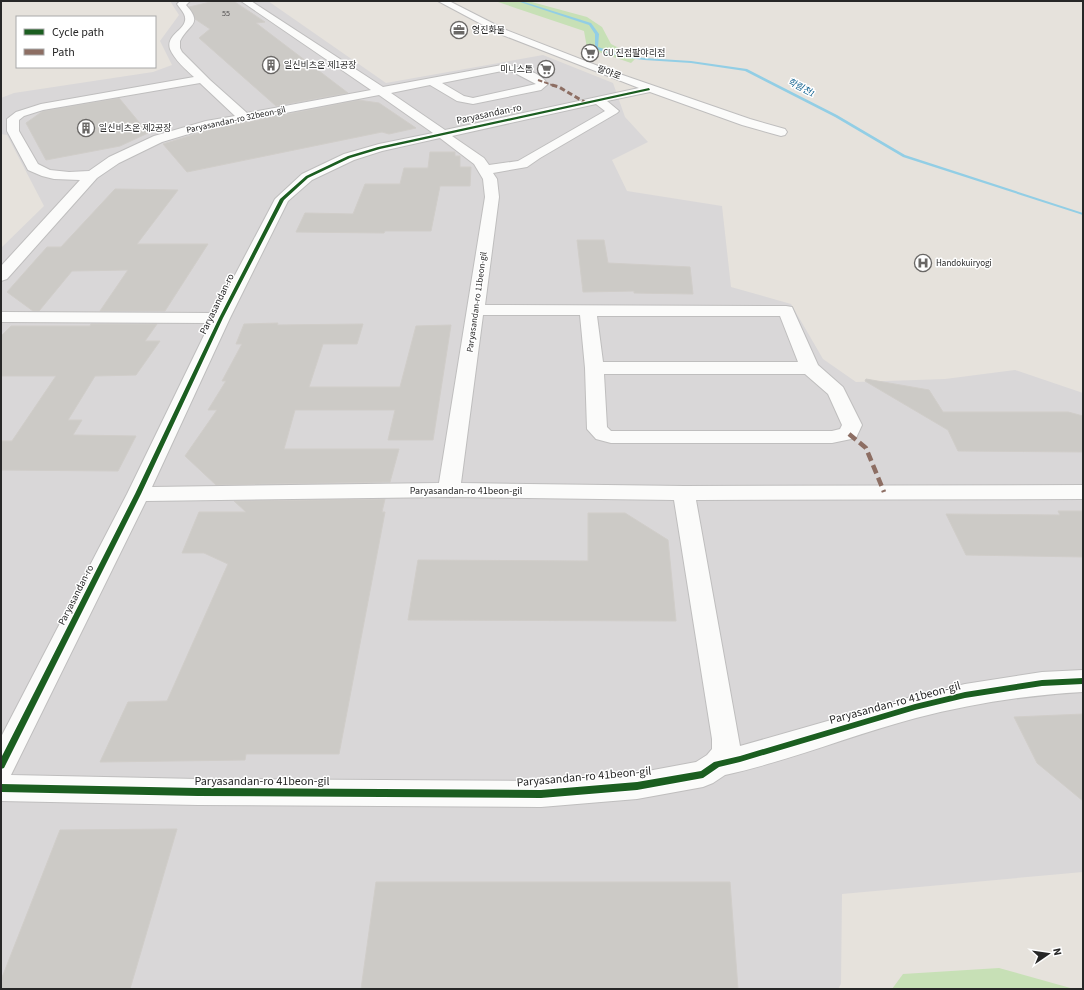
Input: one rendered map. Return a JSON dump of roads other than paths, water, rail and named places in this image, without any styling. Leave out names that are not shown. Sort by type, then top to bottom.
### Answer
[{"type":"street","points":[[186,1],[181,4],[190,13],[190,21],[188,26],[179,35],[175,42],[175,48],[202,79],[244,117]]},
{"type":"street","points":[[245,1],[442,134],[479,162],[486,170],[522,164],[535,155],[575,134],[613,111],[598,100]]},
{"type":"street","name":"팔야로","points":[[442,1],[503,32],[649,89],[746,122],[781,132]]},
{"type":"street","name":"Paryasandan-ro 32beon-gil","points":[[1,276],[92,175],[128,152],[158,139],[210,124],[244,117],[381,92],[431,81],[506,68],[515,69],[538,80],[542,84],[537,88],[473,101],[462,99],[431,81]]},
{"type":"street","points":[[92,175],[51,175],[43,173],[33,167],[13,131],[12,119],[20,114],[41,106],[202,79]]},
{"type":"street","name":"Paryasandan-ro","points":[[1,766],[138,494],[222,318],[282,199],[307,177],[349,157],[379,148],[442,134],[542,118],[598,100],[649,89]]},
{"type":"street","points":[[562,127],[575,134]]},
{"type":"street","name":"Paryasandan-ro 11beon-gil","points":[[448,490],[492,197],[490,179],[486,170]]},
{"type":"street","points":[[476,310],[786,311],[810,368],[836,391],[852,425],[849,434],[832,437],[611,437],[603,435],[597,429],[594,368],[588,311]]},
{"type":"street","points":[[1,317],[222,318]]},
{"type":"street","points":[[594,368],[810,368]]},
{"type":"street","name":"Paryasandan-ro 41beon-gil","points":[[138,494],[448,490],[684,494],[1083,492]]},
{"type":"street","points":[[684,494],[726,739],[726,753],[717,764]]},
{"type":"street","name":"Paryasandan-ro 41beon-gil","points":[[1,788],[198,792],[541,794],[637,786],[703,774],[717,764],[740,759],[915,707],[965,694],[1042,683],[1083,681]]},
{"type":"waterway","name":"학림천1","points":[[518,1],[590,24],[597,34],[596,48],[622,56],[691,62],[746,70],[836,116],[904,156],[1083,214]]},
{"type":"place","name":"영진화물","points":[[459,30]]},
{"type":"place","name":"CU 진접팔야리점","points":[[590,53]]},
{"type":"place","name":"일신비츠온 제1공장","points":[[271,65]]},
{"type":"place","name":"미니스톱","points":[[546,69]]},
{"type":"place","name":"일신비츠온 제2공장","points":[[86,128]]},
{"type":"place","name":"Handokuiryogi","points":[[923,263]]}]
